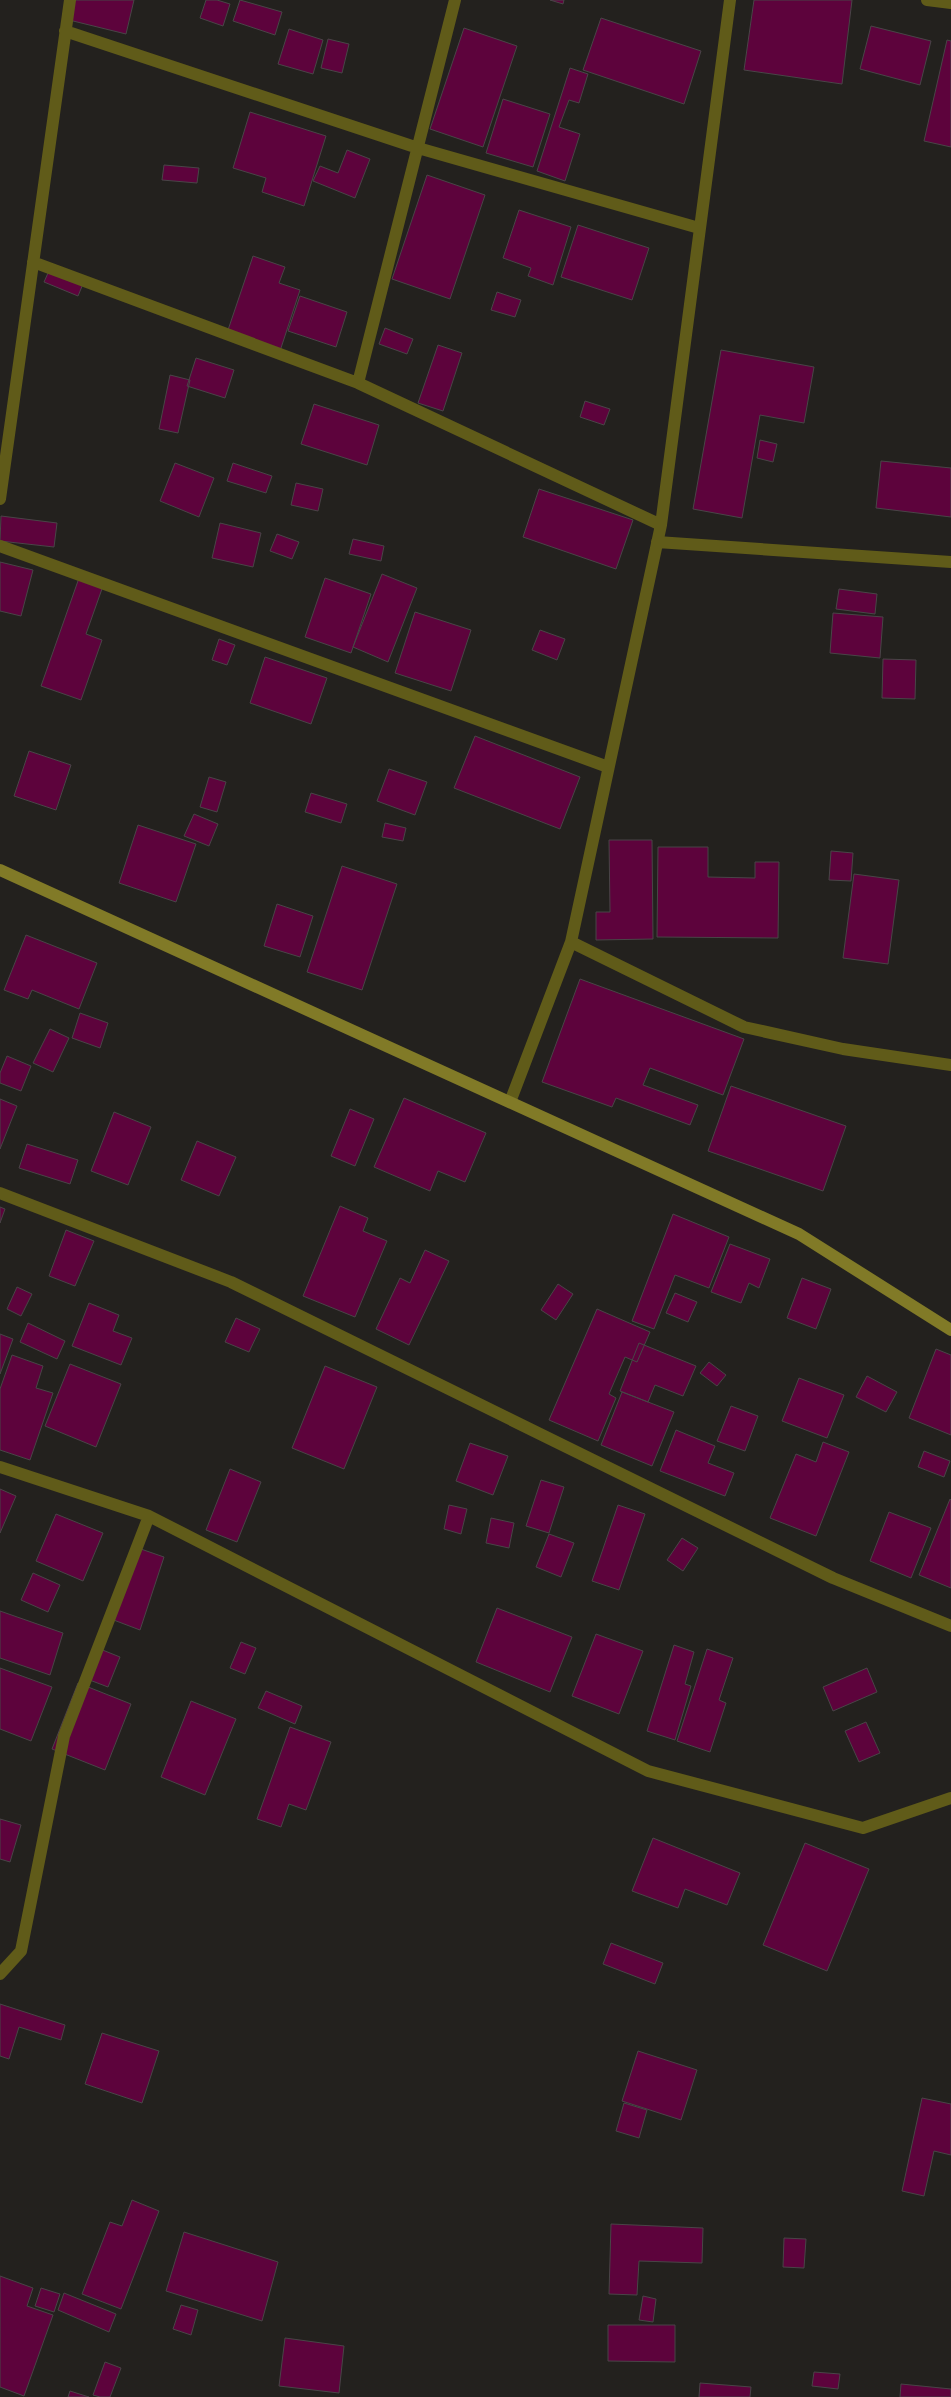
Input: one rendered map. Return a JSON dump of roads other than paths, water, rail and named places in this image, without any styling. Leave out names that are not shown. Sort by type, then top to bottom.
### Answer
[{"type":"street","points":[[0,499],[70,0]]},
{"type":"street","points":[[358,383],[455,0]]},
{"type":"street","points":[[510,1102],[571,942],[661,525],[730,0]]},
{"type":"street","points":[[927,0],[951,3]]},
{"type":"street","points":[[65,31],[418,148],[699,228]]},
{"type":"street","points":[[33,262],[358,383],[661,525]]},
{"type":"street","points":[[657,542],[951,562]]},
{"type":"street","points":[[0,546],[608,767]]},
{"type":"street","points":[[0,870],[799,1234],[951,1330]]},
{"type":"street","points":[[571,942],[744,1027],[843,1049],[951,1065]]},
{"type":"street","points":[[0,1193],[231,1282],[833,1578],[951,1626]]},
{"type":"street","points":[[0,1467],[148,1516],[648,1771],[862,1828],[951,1798]]},
{"type":"street","points":[[0,1974],[21,1951],[64,1736],[148,1516]]}]
